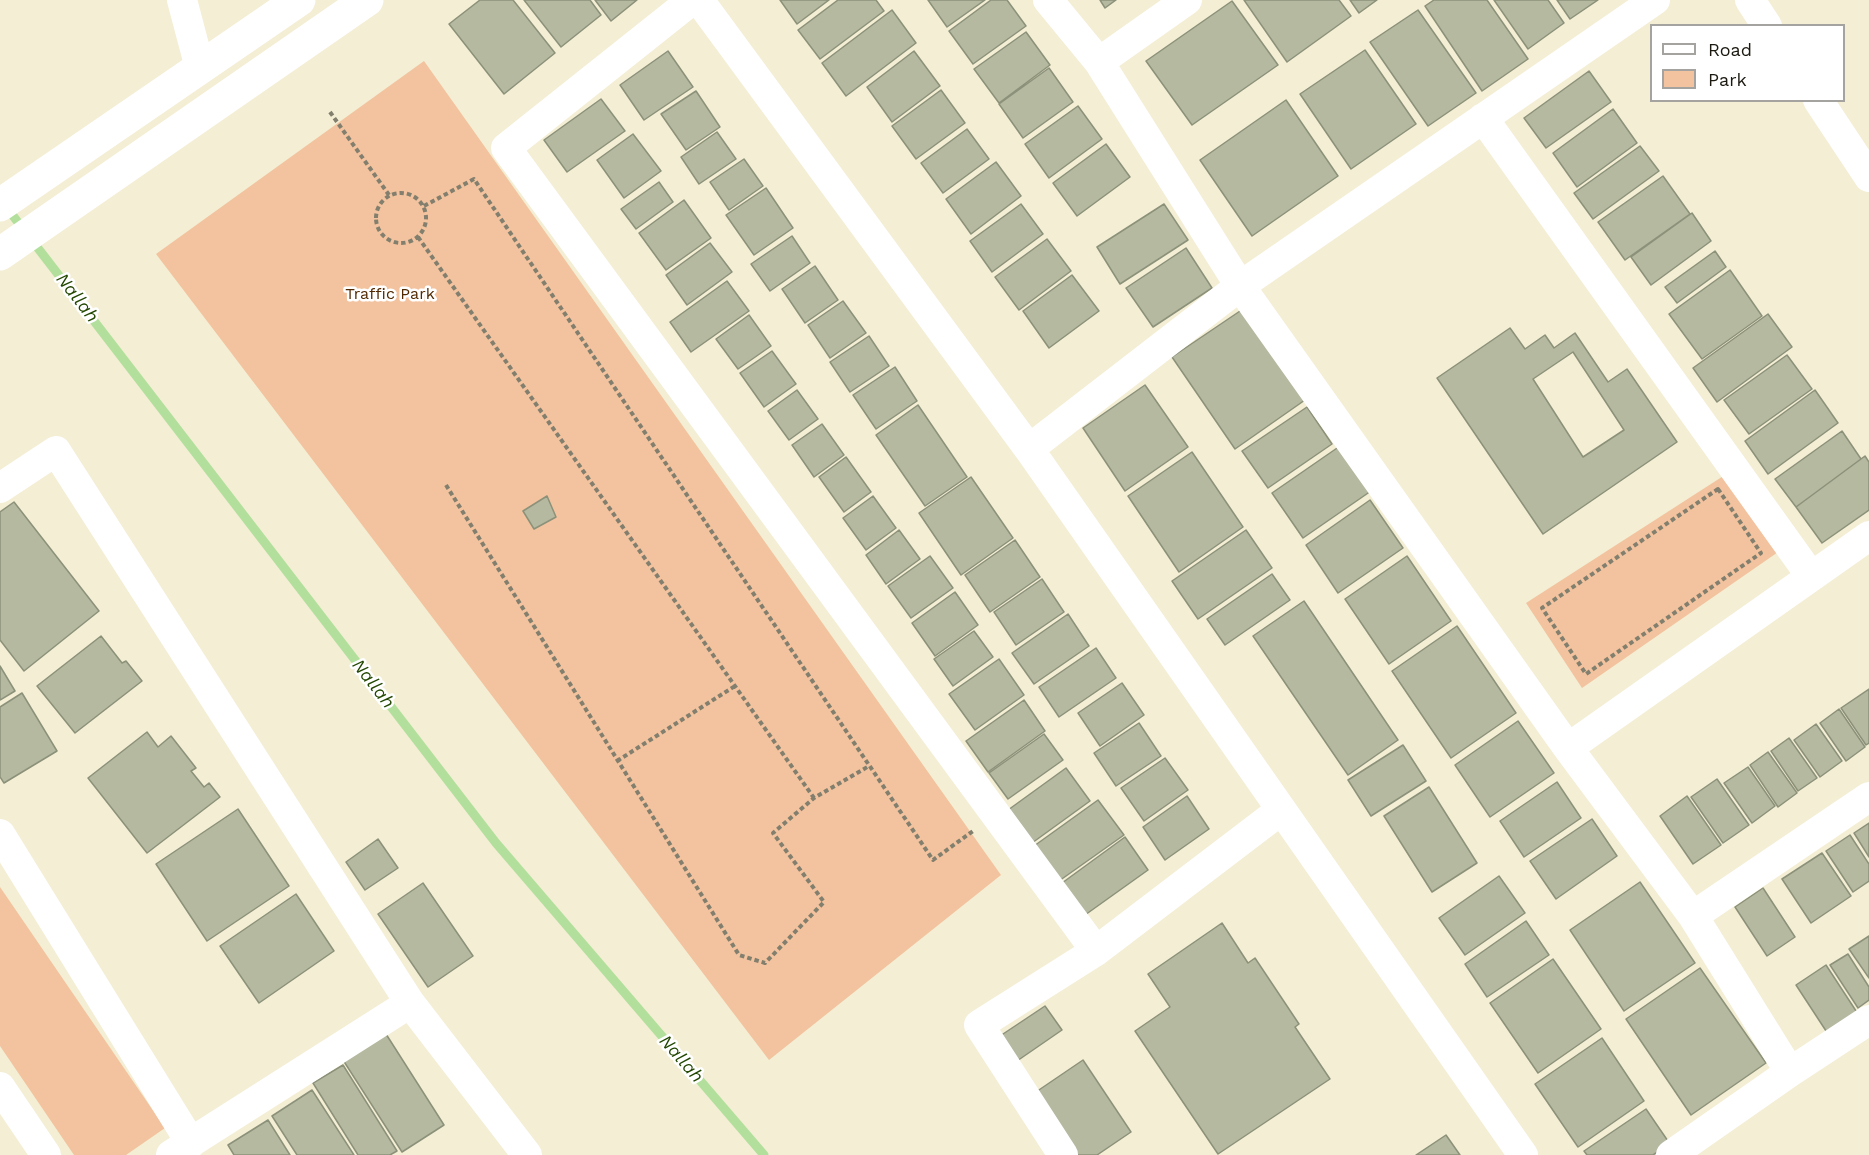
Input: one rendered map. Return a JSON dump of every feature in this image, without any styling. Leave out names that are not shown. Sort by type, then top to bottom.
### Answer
[{"type":"street","points":[[182,0],[200,68]]},
{"type":"street","points":[[0,205],[299,0]]},
{"type":"street","points":[[0,255],[367,0]]},
{"type":"street","points":[[692,0],[506,148],[1096,951]]},
{"type":"street","points":[[699,0],[1029,449],[1522,1155]]},
{"type":"street","points":[[1048,0],[1099,62],[1240,286],[1568,748],[1693,916],[1790,1072]]},
{"type":"street","points":[[1099,62],[1187,0]]},
{"type":"street","points":[[1029,449],[1240,286],[1655,0]]},
{"type":"street","points":[[1750,0],[1766,24]]},
{"type":"street","points":[[1819,102],[1869,177]]},
{"type":"street","points":[[1483,118],[1811,576]]},
{"type":"street","points":[[0,488],[56,451],[410,1003],[527,1155]]},
{"type":"street","points":[[1568,748],[1869,536]]},
{"type":"street","points":[[1693,916],[1869,797]]},
{"type":"street","points":[[1063,1155],[979,1025],[1096,951],[1281,810]]},
{"type":"street","points":[[0,834],[181,1149],[410,1003]]},
{"type":"street","points":[[1671,1155],[1869,1020]]},
{"type":"street","points":[[0,1087],[46,1155]]},
{"type":"path","points":[[330,112],[389,195]]},
{"type":"path","points":[[424,206],[474,179],[933,860],[995,814]]},
{"type":"path","points":[[405,192],[419,200],[424,206],[426,223],[418,237],[402,243],[386,238],[380,232],[376,216],[382,201],[389,195],[405,192]]},
{"type":"path","points":[[418,237],[814,798]]},
{"type":"path","points":[[446,485],[739,955],[765,963],[824,902],[773,833],[814,798],[869,766]]},
{"type":"path","points":[[1718,489],[1761,553],[1586,674],[1542,608],[1718,489]]},
{"type":"path","points":[[617,761],[735,686]]},
{"type":"green space","name":"Traffic Park","points":[[424,61],[1001,875],[769,1060],[156,254]]},
{"type":"green space","points":[[1728,473],[1781,550],[1582,688],[1526,603]]},
{"type":"green space","points":[[0,887],[165,1128],[126,1155],[74,1155],[0,1046]]},
{"type":"building","points":[[480,0],[513,0],[555,53],[504,94],[449,24]]},
{"type":"building","points":[[524,0],[590,0],[601,15],[561,47]]},
{"type":"building","points":[[595,0],[637,0],[611,21]]},
{"type":"building","points":[[780,0],[829,0],[797,24]]},
{"type":"building","points":[[838,0],[876,0],[884,11],[820,59],[798,30]]},
{"type":"building","points":[[928,0],[985,0],[947,27]]},
{"type":"building","points":[[991,0],[1007,0],[1026,26],[973,64],[949,31]]},
{"type":"building","points":[[1100,0],[1116,0],[1105,8]]},
{"type":"building","points":[[1244,0],[1339,0],[1351,16],[1287,62]]},
{"type":"building","points":[[1350,0],[1377,0],[1359,13]]},
{"type":"building","points":[[1434,0],[1487,0],[1528,59],[1482,91],[1425,6]]},
{"type":"building","points":[[1494,0],[1548,0],[1564,23],[1528,49]]},
{"type":"building","points":[[1557,0],[1598,0],[1570,19]]},
{"type":"building","points":[[1232,1],[1278,65],[1192,125],[1146,61]]},
{"type":"building","points":[[892,10],[916,43],[846,96],[822,63]]},
{"type":"building","points":[[1418,10],[1476,93],[1428,126],[1370,42]]},
{"type":"building","points":[[1026,32],[1050,65],[999,103],[974,69]]},
{"type":"building","points":[[1365,50],[1416,124],[1351,169],[1300,94]]},
{"type":"building","points":[[668,51],[693,87],[644,120],[620,85]]},
{"type":"building","points":[[914,51],[940,86],[892,122],[867,87]]},
{"type":"building","points":[[1049,68],[1073,102],[1023,138],[999,104]]},
{"type":"building","points":[[1589,71],[1611,102],[1546,148],[1524,118]]},
{"type":"building","points":[[941,90],[965,123],[916,159],[892,126]]},
{"type":"building","points":[[696,91],[720,127],[686,150],[661,114]]},
{"type":"building","points":[[601,99],[625,131],[567,172],[544,140]]},
{"type":"building","points":[[1286,100],[1338,176],[1252,236],[1200,160]]},
{"type":"building","points":[[1078,106],[1102,139],[1049,178],[1025,144]]},
{"type":"building","points":[[1613,109],[1637,143],[1577,187],[1553,153]]},
{"type":"building","points":[[967,129],[989,159],[943,193],[921,163]]},
{"type":"building","points":[[717,132],[736,159],[699,184],[681,157]]},
{"type":"building","points":[[633,134],[661,171],[624,198],[597,160]]},
{"type":"building","points":[[1106,144],[1130,177],[1077,216],[1053,183]]},
{"type":"building","points":[[1640,146],[1659,171],[1593,219],[1574,193]]},
{"type":"building","points":[[744,159],[763,186],[729,210],[710,182]]},
{"type":"building","points":[[996,162],[1021,196],[971,234],[946,199]]},
{"type":"building","points":[[1663,176],[1690,214],[1625,260],[1598,222]]},
{"type":"building","points":[[659,182],[673,202],[636,229],[621,209]]},
{"type":"building","points":[[766,188],[793,228],[754,255],[726,215]]},
{"type":"building","points":[[684,200],[711,238],[666,270],[639,233]]},
{"type":"building","points":[[1021,204],[1043,234],[992,272],[970,241]]},
{"type":"building","points":[[1164,204],[1188,240],[1120,284],[1097,247]]},
{"type":"building","points":[[1692,213],[1711,241],[1651,285],[1631,257]]},
{"type":"building","points":[[792,236],[810,263],[770,291],[751,264]]},
{"type":"building","points":[[1047,239],[1071,271],[1019,310],[995,277]]},
{"type":"building","points":[[710,243],[732,272],[687,305],[666,275]]},
{"type":"building","points":[[1186,248],[1212,288],[1153,327],[1126,288]]},
{"type":"building","points":[[1715,251],[1726,267],[1677,303],[1665,287]]},
{"type":"building","points":[[815,266],[838,300],[805,323],[782,289]]},
{"type":"building","points":[[1730,270],[1762,316],[1702,359],[1669,314]]},
{"type":"building","points":[[1072,275],[1099,311],[1049,348],[1023,311]]},
{"type":"building","points":[[727,281],[749,311],[691,352],[670,322]]},
{"type":"building","points":[[843,301],[866,333],[830,358],[808,325]]},
{"type":"building","points":[[1243,309],[1305,400],[1235,449],[1172,357]]},
{"type":"building","points":[[1768,314],[1792,347],[1717,402],[1693,368]]},
{"type":"building","points":[[749,315],[771,346],[738,369],[716,339]]},
{"type":"building","points":[[1510,328],[1525,349],[1545,335],[1554,348],[1575,333],[1608,382],[1627,369],[1677,442],[1543,534],[1437,378]],"holes":[[[1573,352],[1624,430],[1583,457],[1533,379]]]},
{"type":"building","points":[[869,336],[889,366],[850,392],[830,362]]},
{"type":"building","points":[[772,351],[796,384],[764,407],[740,373]]},
{"type":"building","points":[[1787,355],[1812,389],[1749,434],[1724,400]]},
{"type":"building","points":[[895,367],[917,401],[876,429],[853,395]]},
{"type":"building","points":[[1145,385],[1188,447],[1125,491],[1083,428]]},
{"type":"building","points":[[797,390],[818,419],[789,440],[768,411]]},
{"type":"building","points":[[1815,390],[1838,423],[1768,474],[1745,441]]},
{"type":"building","points":[[918,405],[967,477],[925,506],[876,435]]},
{"type":"building","points":[[1307,407],[1332,444],[1268,488],[1242,451]]},
{"type":"building","points":[[822,424],[844,455],[814,477],[792,445]]},
{"type":"building","points":[[1842,431],[1861,459],[1796,507],[1775,479]]},
{"type":"building","points":[[1340,446],[1371,491],[1303,538],[1272,493]]},
{"type":"building","points":[[1192,452],[1243,527],[1179,572],[1128,496]]},
{"type":"building","points":[[1865,456],[1869,462],[1869,510],[1822,543],[1796,507]]},
{"type":"building","points":[[846,457],[871,492],[844,512],[819,477]]},
{"type":"building","points":[[971,477],[1013,538],[961,575],[919,513]]},
{"type":"building","points":[[547,496],[556,517],[534,529],[523,511]]},
{"type":"building","points":[[873,496],[896,528],[866,550],[843,518]]},
{"type":"building","points":[[1370,500],[1403,548],[1338,593],[1306,545]]},
{"type":"building","points":[[14,502],[99,611],[24,671],[0,640],[0,512]]},
{"type":"building","points":[[899,530],[920,559],[886,584],[866,555]]},
{"type":"building","points":[[1246,530],[1272,568],[1198,619],[1172,581]]},
{"type":"building","points":[[1015,540],[1040,577],[990,612],[965,575]]},
{"type":"building","points":[[930,556],[953,588],[911,618],[888,586]]},
{"type":"building","points":[[1407,556],[1451,621],[1389,664],[1345,599]]},
{"type":"building","points":[[1272,574],[1290,600],[1225,645],[1207,619]]},
{"type":"building","points":[[1042,579],[1064,612],[1016,645],[994,612]]},
{"type":"building","points":[[955,592],[978,625],[935,656],[912,623]]},
{"type":"building","points":[[1304,601],[1398,740],[1348,775],[1253,636]]},
{"type":"building","points":[[1068,614],[1089,646],[1034,684],[1012,653]]},
{"type":"building","points":[[1457,626],[1516,713],[1451,758],[1392,671]]},
{"type":"building","points":[[974,631],[993,657],[953,686],[934,659]]},
{"type":"building","points":[[101,636],[122,663],[126,661],[142,681],[75,733],[37,686]]},
{"type":"building","points":[[1096,648],[1116,678],[1059,717],[1039,687]]},
{"type":"building","points":[[999,659],[1024,695],[975,730],[949,694]]},
{"type":"building","points":[[0,666],[15,691],[0,700]]},
{"type":"building","points":[[1122,683],[1144,715],[1100,746],[1078,713]]},
{"type":"building","points":[[1869,689],[1869,743],[1866,745],[1841,708]]},
{"type":"building","points":[[22,693],[57,751],[4,783],[0,777],[0,707]]},
{"type":"building","points":[[1024,700],[1045,731],[988,772],[966,741]]},
{"type":"building","points":[[1839,709],[1865,747],[1846,761],[1820,723]]},
{"type":"building","points":[[1518,721],[1554,773],[1490,817],[1455,765]]},
{"type":"building","points":[[1139,723],[1161,756],[1116,786],[1094,753]]},
{"type":"building","points":[[1816,724],[1842,761],[1820,777],[1794,740]]},
{"type":"building","points":[[147,732],[158,747],[171,736],[196,768],[191,771],[204,787],[209,783],[220,797],[147,853],[88,778]]},
{"type":"building","points":[[1044,734],[1063,760],[1008,799],[989,773]]},
{"type":"building","points":[[1789,738],[1817,778],[1798,791],[1771,751]]},
{"type":"building","points":[[1403,745],[1426,781],[1371,816],[1348,780]]},
{"type":"building","points":[[1768,752],[1797,793],[1778,807],[1750,765]]},
{"type":"building","points":[[1165,758],[1188,790],[1144,821],[1121,788]]},
{"type":"building","points":[[1748,767],[1775,806],[1752,823],[1724,783]]},
{"type":"building","points":[[1066,768],[1090,801],[1032,843],[1008,810]]},
{"type":"building","points":[[1717,779],[1749,825],[1723,843],[1691,797]]},
{"type":"building","points":[[1557,782],[1581,818],[1524,857],[1500,821]]},
{"type":"building","points":[[1429,787],[1477,863],[1432,892],[1384,816]]},
{"type":"building","points":[[1187,796],[1209,829],[1165,860],[1143,827]]},
{"type":"building","points":[[1687,796],[1721,845],[1693,864],[1660,816]]},
{"type":"building","points":[[1098,800],[1124,835],[1059,881],[1034,846]]},
{"type":"building","points":[[238,809],[289,886],[207,941],[156,864]]},
{"type":"building","points":[[1592,819],[1617,856],[1556,899],[1530,861]]},
{"type":"building","points":[[1869,823],[1869,857],[1854,833]]},
{"type":"building","points":[[1850,835],[1869,864],[1869,881],[1853,892],[1826,851]]},
{"type":"building","points":[[1125,837],[1148,870],[1085,915],[1062,883]]},
{"type":"building","points":[[378,839],[398,868],[365,890],[346,862]]},
{"type":"building","points":[[1822,853],[1851,896],[1811,923],[1782,879]]},
{"type":"building","points":[[1499,876],[1525,913],[1465,955],[1439,918]]},
{"type":"building","points":[[1640,882],[1695,963],[1624,1011],[1570,930]]},
{"type":"building","points":[[423,883],[473,956],[428,987],[378,914]]},
{"type":"building","points":[[1763,888],[1795,937],[1767,956],[1735,907]]},
{"type":"building","points":[[296,894],[334,951],[259,1003],[220,946]]},
{"type":"building","points":[[1526,921],[1549,955],[1487,997],[1465,964]]},
{"type":"building","points":[[1222,923],[1248,963],[1255,958],[1299,1024],[1295,1027],[1330,1079],[1218,1154],[1135,1031],[1170,1007],[1148,974]]},
{"type":"building","points":[[1869,936],[1869,978],[1849,949]]},
{"type":"building","points":[[1848,954],[1869,987],[1869,1000],[1858,1008],[1830,965]]},
{"type":"building","points":[[1553,959],[1601,1029],[1538,1073],[1490,1003]]},
{"type":"building","points":[[1826,965],[1860,1017],[1830,1037],[1796,985]]},
{"type":"building","points":[[1700,968],[1766,1063],[1691,1115],[1626,1019]]},
{"type":"building","points":[[1045,1006],[1062,1030],[1017,1061],[1000,1036]]},
{"type":"building","points":[[386,1034],[444,1125],[402,1152],[343,1060]]},
{"type":"building","points":[[1602,1038],[1644,1101],[1578,1147],[1535,1084]]},
{"type":"building","points":[[1083,1060],[1131,1132],[1097,1155],[1069,1155],[1030,1096]]},
{"type":"building","points":[[343,1065],[397,1151],[390,1155],[358,1155],[313,1083]]},
{"type":"building","points":[[312,1090],[354,1155],[297,1155],[272,1116]]},
{"type":"building","points":[[1646,1109],[1670,1144],[1653,1155],[1587,1155],[1584,1151]]},
{"type":"building","points":[[268,1120],[290,1155],[234,1155],[228,1145]]},
{"type":"building","points":[[1446,1135],[1460,1155],[1416,1155]]},
{"type":"waterway","name":"Nallah","points":[[7,208],[496,843],[764,1155]]}]
